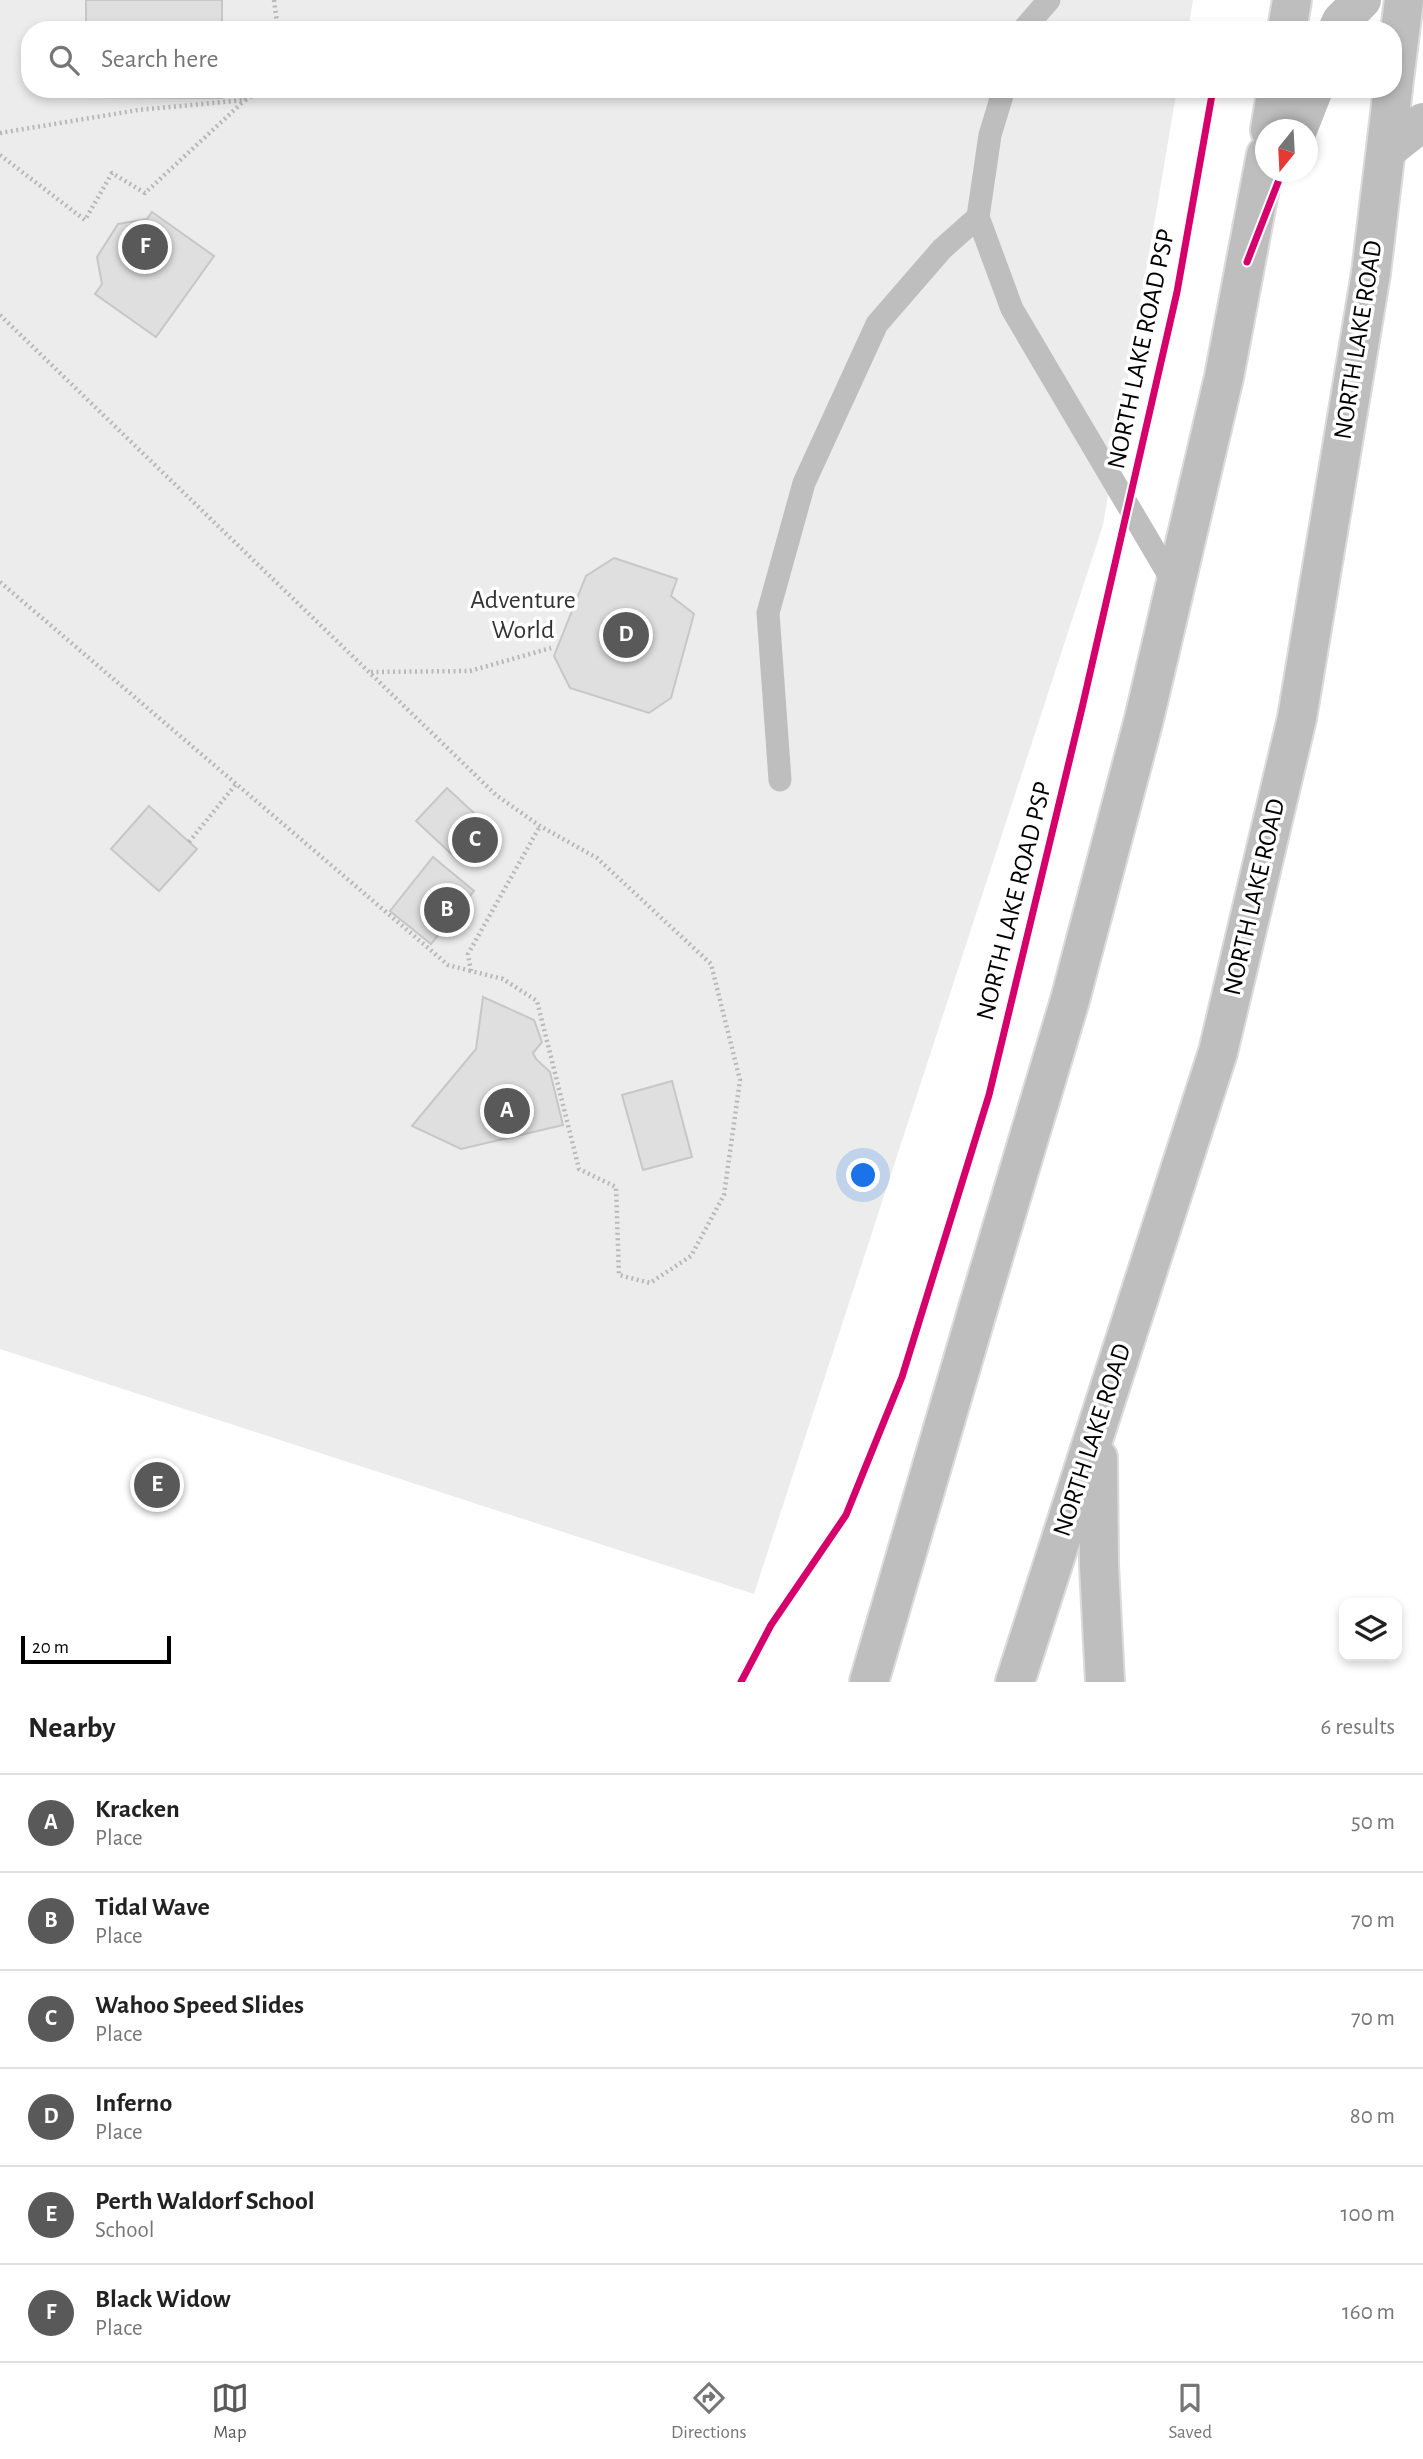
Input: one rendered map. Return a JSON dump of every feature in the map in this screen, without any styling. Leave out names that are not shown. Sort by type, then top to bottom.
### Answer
[{"type":"main road","points":[[1288,21],[1292,0]]},
{"type":"main road","points":[[1341,21],[1362,0]]},
{"type":"main road","name":"NORTH LAKE ROAD","points":[[1401,21],[1404,0]]},
{"type":"main road","points":[[1272,119],[1275,98]]},
{"type":"main road","points":[[1302,119],[1310,98]]},
{"type":"main road","name":"NORTH LAKE ROAD","points":[[1015,1682],[1218,1052],[1297,718],[1371,273],[1392,98]]},
{"type":"main road","points":[[1386,151],[1423,122]]},
{"type":"main road","points":[[869,1682],[1070,1000],[1176,587],[1247,262],[1260,182]]},
{"type":"main road","points":[[1247,262],[1278,182]]},
{"type":"main road","points":[[1098,1421],[1099,1565],[1105,1682]]},
{"type":"lane","points":[[1031,21],[1049,0]]},
{"type":"lane","points":[[1001,98],[990,135],[978,217],[1012,309],[1176,587]]},
{"type":"lane","points":[[780,780],[768,612],[804,483],[877,324],[942,249],[978,217]]},
{"type":"path","points":[[274,0],[277,21]]},
{"type":"path","points":[[0,155],[85,220],[113,173],[145,193],[248,98]]},
{"type":"path","points":[[0,133],[138,110],[245,100]]},
{"type":"path","points":[[0,315],[496,795],[540,826],[597,858],[711,964],[740,1080],[724,1195],[691,1256],[650,1283],[619,1275],[616,1187],[579,1170],[537,1001],[503,979],[448,965],[0,582]]},
{"type":"path","points":[[371,672],[471,671],[551,648]]},
{"type":"path","points":[[189,842],[236,784]]},
{"type":"path","points":[[471,971],[468,954],[540,826]]},
{"type":"green space","name":"Adventure World","points":[[0,0],[1193,0],[1190,21],[21,21],[21,98],[1175,98],[1103,525],[754,1594],[0,1349]]},
{"type":"building","points":[[86,0],[222,0],[222,21],[86,21]]},
{"type":"building","points":[[152,212],[214,256],[156,337],[95,294],[102,284],[97,257],[118,224],[147,219]]},
{"type":"building","points":[[614,558],[677,579],[671,596],[694,614],[671,698],[649,713],[570,688],[554,656],[586,576]]},
{"type":"building","points":[[447,788],[490,828],[459,861],[416,821]]},
{"type":"building","points":[[149,806],[197,849],[159,891],[111,849]]},
{"type":"building","points":[[433,857],[474,891],[431,944],[390,911]]},
{"type":"building","points":[[483,997],[534,1020],[542,1042],[533,1053],[550,1072],[563,1125],[461,1149],[412,1126],[476,1049]]},
{"type":"building","points":[[672,1081],[692,1157],[643,1170],[622,1095]]},
{"type":"cycle path","name":"NORTH LAKE ROAD PSP","points":[[741,1682],[771,1625],[846,1515],[902,1377],[989,1095],[1082,708],[1177,292],[1211,98]]},
{"type":"cycle path","points":[[1247,262],[1278,182]]},
{"type":"place","name":"Black Widow","points":[[145,247]]},
{"type":"place","name":"Inferno","points":[[626,635]]},
{"type":"place","name":"Wahoo Speed Slides","points":[[475,840]]},
{"type":"place","name":"Tidal Wave","points":[[447,910]]},
{"type":"place","name":"Kracken","points":[[507,1111]]},
{"type":"place","name":"Perth Waldorf School","points":[[157,1485]]}]
